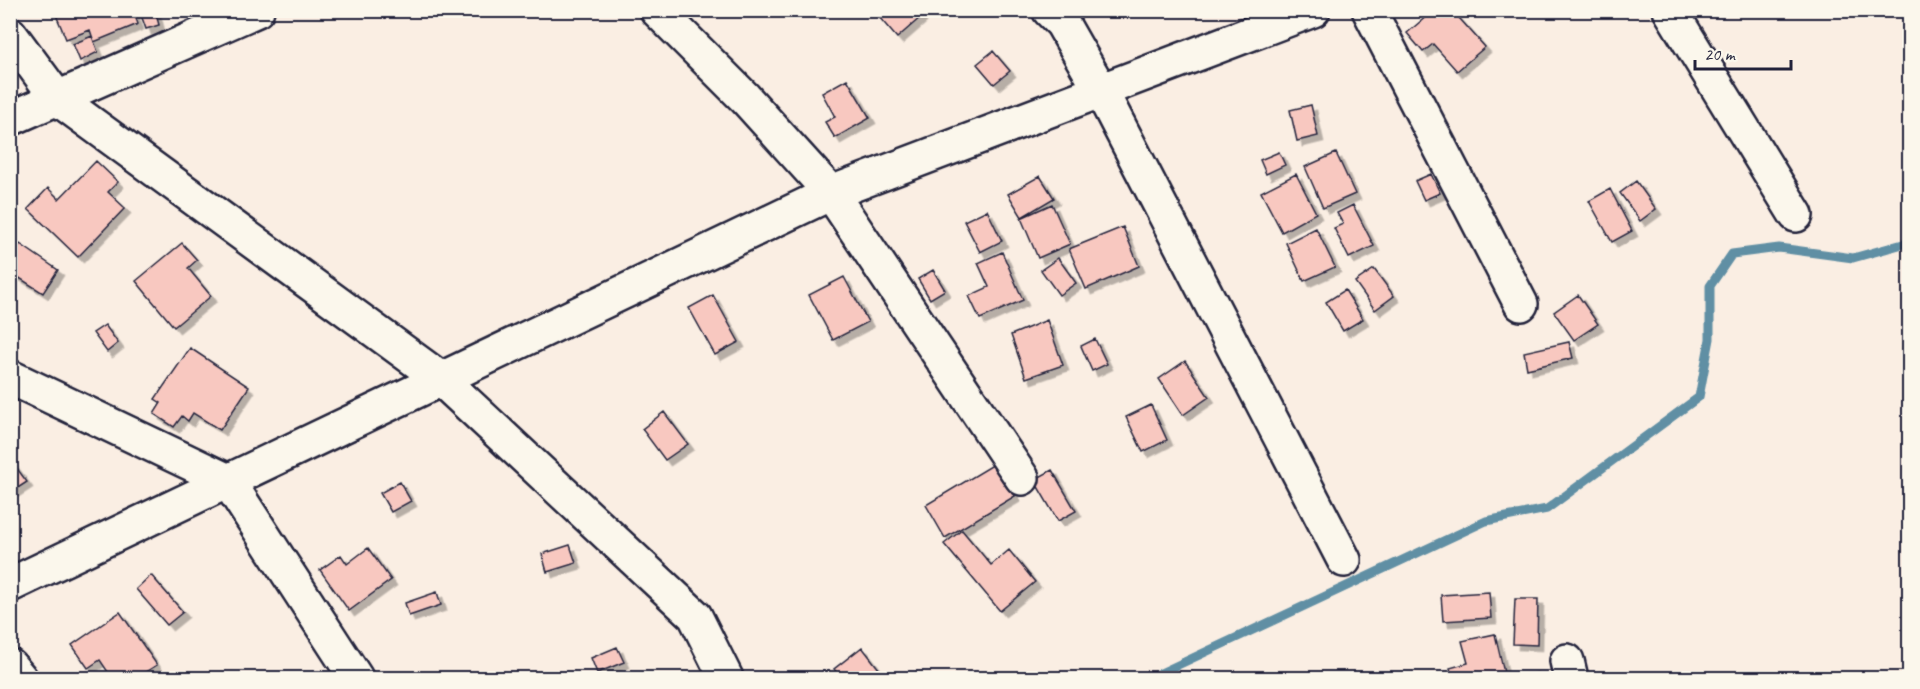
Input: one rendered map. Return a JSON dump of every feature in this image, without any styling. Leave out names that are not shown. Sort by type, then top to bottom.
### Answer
[{"type":"street","points":[[10,119],[257,10]]},
{"type":"street","points":[[657,10],[745,98],[831,193],[1022,478]]},
{"type":"street","points":[[1048,10],[1062,23],[1101,91],[1344,560]]},
{"type":"street","points":[[10,585],[831,193],[1313,10]]},
{"type":"street","points":[[1369,10],[1521,304]]},
{"type":"street","points":[[1670,10],[1796,215]]},
{"type":"street","points":[[10,34],[58,99],[441,379],[695,616],[726,678]]},
{"type":"street","points":[[10,377],[228,481],[356,678]]},
{"type":"street","points":[[10,666],[20,678]]},
{"type":"building","points":[[54,10],[133,10],[138,24],[94,42],[90,30],[66,39]]},
{"type":"building","points":[[155,10],[159,25],[146,29],[140,12]]},
{"type":"building","points":[[873,10],[915,10],[921,17],[897,38]]},
{"type":"building","points":[[1434,10],[1452,10],[1485,47],[1457,71],[1433,44],[1423,52],[1407,33]]},
{"type":"building","points":[[92,36],[98,52],[80,61],[73,44]]},
{"type":"building","points":[[993,51],[1010,71],[994,84],[977,64]]},
{"type":"building","points":[[847,79],[870,118],[835,138],[825,122],[835,117],[822,93]]},
{"type":"building","points":[[1311,105],[1318,136],[1297,141],[1290,110]]},
{"type":"building","points":[[1279,152],[1285,165],[1266,174],[1260,160]]},
{"type":"building","points":[[1336,153],[1355,194],[1323,208],[1305,167]]},
{"type":"building","points":[[96,161],[118,182],[108,192],[125,208],[78,257],[28,209],[48,188],[59,199]]},
{"type":"building","points":[[1296,174],[1316,213],[1282,232],[1261,192]]},
{"type":"building","points":[[1431,174],[1440,193],[1424,200],[1415,181]]},
{"type":"building","points":[[1040,176],[1054,198],[1022,217],[1008,194]]},
{"type":"building","points":[[1636,181],[1656,209],[1640,221],[1620,193]]},
{"type":"building","points":[[1610,189],[1632,231],[1612,242],[1589,201]]},
{"type":"building","points":[[1052,204],[1070,244],[1038,258],[1021,218]]},
{"type":"building","points":[[1353,205],[1374,246],[1349,258],[1334,228],[1343,224],[1337,213]]},
{"type":"building","points":[[987,210],[1002,241],[980,252],[964,221]]},
{"type":"building","points":[[1123,227],[1139,266],[1086,289],[1069,249]]},
{"type":"building","points":[[1316,228],[1335,267],[1304,281],[1286,243]]},
{"type":"building","points":[[182,243],[197,260],[188,268],[211,296],[174,327],[136,281]]},
{"type":"building","points":[[20,244],[58,270],[43,293],[10,272],[10,259]]},
{"type":"building","points":[[1002,252],[1023,300],[980,319],[969,296],[989,287],[978,263]]},
{"type":"building","points":[[1058,258],[1076,283],[1059,295],[1041,270]]},
{"type":"building","points":[[1374,269],[1394,296],[1375,310],[1355,282]]},
{"type":"building","points":[[933,270],[945,290],[930,299],[918,279]]},
{"type":"building","points":[[844,277],[868,322],[833,340],[809,295]]},
{"type":"building","points":[[1345,290],[1363,319],[1343,331],[1326,302]]},
{"type":"building","points":[[713,295],[739,342],[715,355],[689,308]]},
{"type":"building","points":[[1578,295],[1598,324],[1574,340],[1554,312]]},
{"type":"building","points":[[1047,320],[1063,365],[1026,378],[1011,335]]},
{"type":"building","points":[[105,325],[118,343],[107,352],[93,333]]},
{"type":"building","points":[[1095,339],[1107,364],[1092,371],[1081,346]]},
{"type":"building","points":[[1569,342],[1573,358],[1527,369],[1524,352]]},
{"type":"building","points":[[190,348],[249,387],[220,430],[193,413],[188,421],[182,416],[174,427],[154,414],[161,403],[155,399]]},
{"type":"building","points":[[1185,361],[1209,397],[1183,415],[1159,379]]},
{"type":"building","points":[[1151,405],[1167,440],[1143,452],[1126,417]]},
{"type":"building","points":[[664,412],[688,444],[665,460],[642,429]]},
{"type":"building","points":[[10,459],[27,482],[10,493]]},
{"type":"building","points":[[996,463],[1015,496],[945,538],[926,505]]},
{"type":"building","points":[[1052,470],[1076,511],[1058,521],[1034,480]]},
{"type":"building","points":[[400,482],[411,501],[391,512],[380,493]]},
{"type":"building","points":[[962,530],[991,565],[1009,550],[1035,582],[1000,611],[944,544]]},
{"type":"building","points":[[570,545],[576,563],[547,572],[542,554]]},
{"type":"building","points":[[368,548],[391,580],[349,611],[320,570],[341,555],[347,564]]},
{"type":"building","points":[[151,575],[183,612],[167,625],[136,589]]},
{"type":"building","points":[[437,592],[441,605],[409,616],[405,603]]},
{"type":"building","points":[[1489,592],[1491,618],[1443,621],[1441,595]]},
{"type":"building","points":[[1515,599],[1538,599],[1537,645],[1513,644]]},
{"type":"building","points":[[120,612],[157,665],[136,678],[112,678],[100,660],[88,668],[72,645]]},
{"type":"building","points":[[1495,634],[1505,677],[1452,678],[1450,668],[1468,663],[1462,641]]},
{"type":"building","points":[[617,647],[624,662],[597,673],[591,658]]},
{"type":"building","points":[[862,647],[886,678],[841,678],[834,669]]},
{"type":"building","points":[[1537,673],[1538,678],[1516,678]]},
{"type":"waterway","points":[[1150,678],[1486,521],[1547,509],[1699,397],[1710,339],[1710,286],[1732,254],[1779,248],[1853,258],[1910,242]]}]
